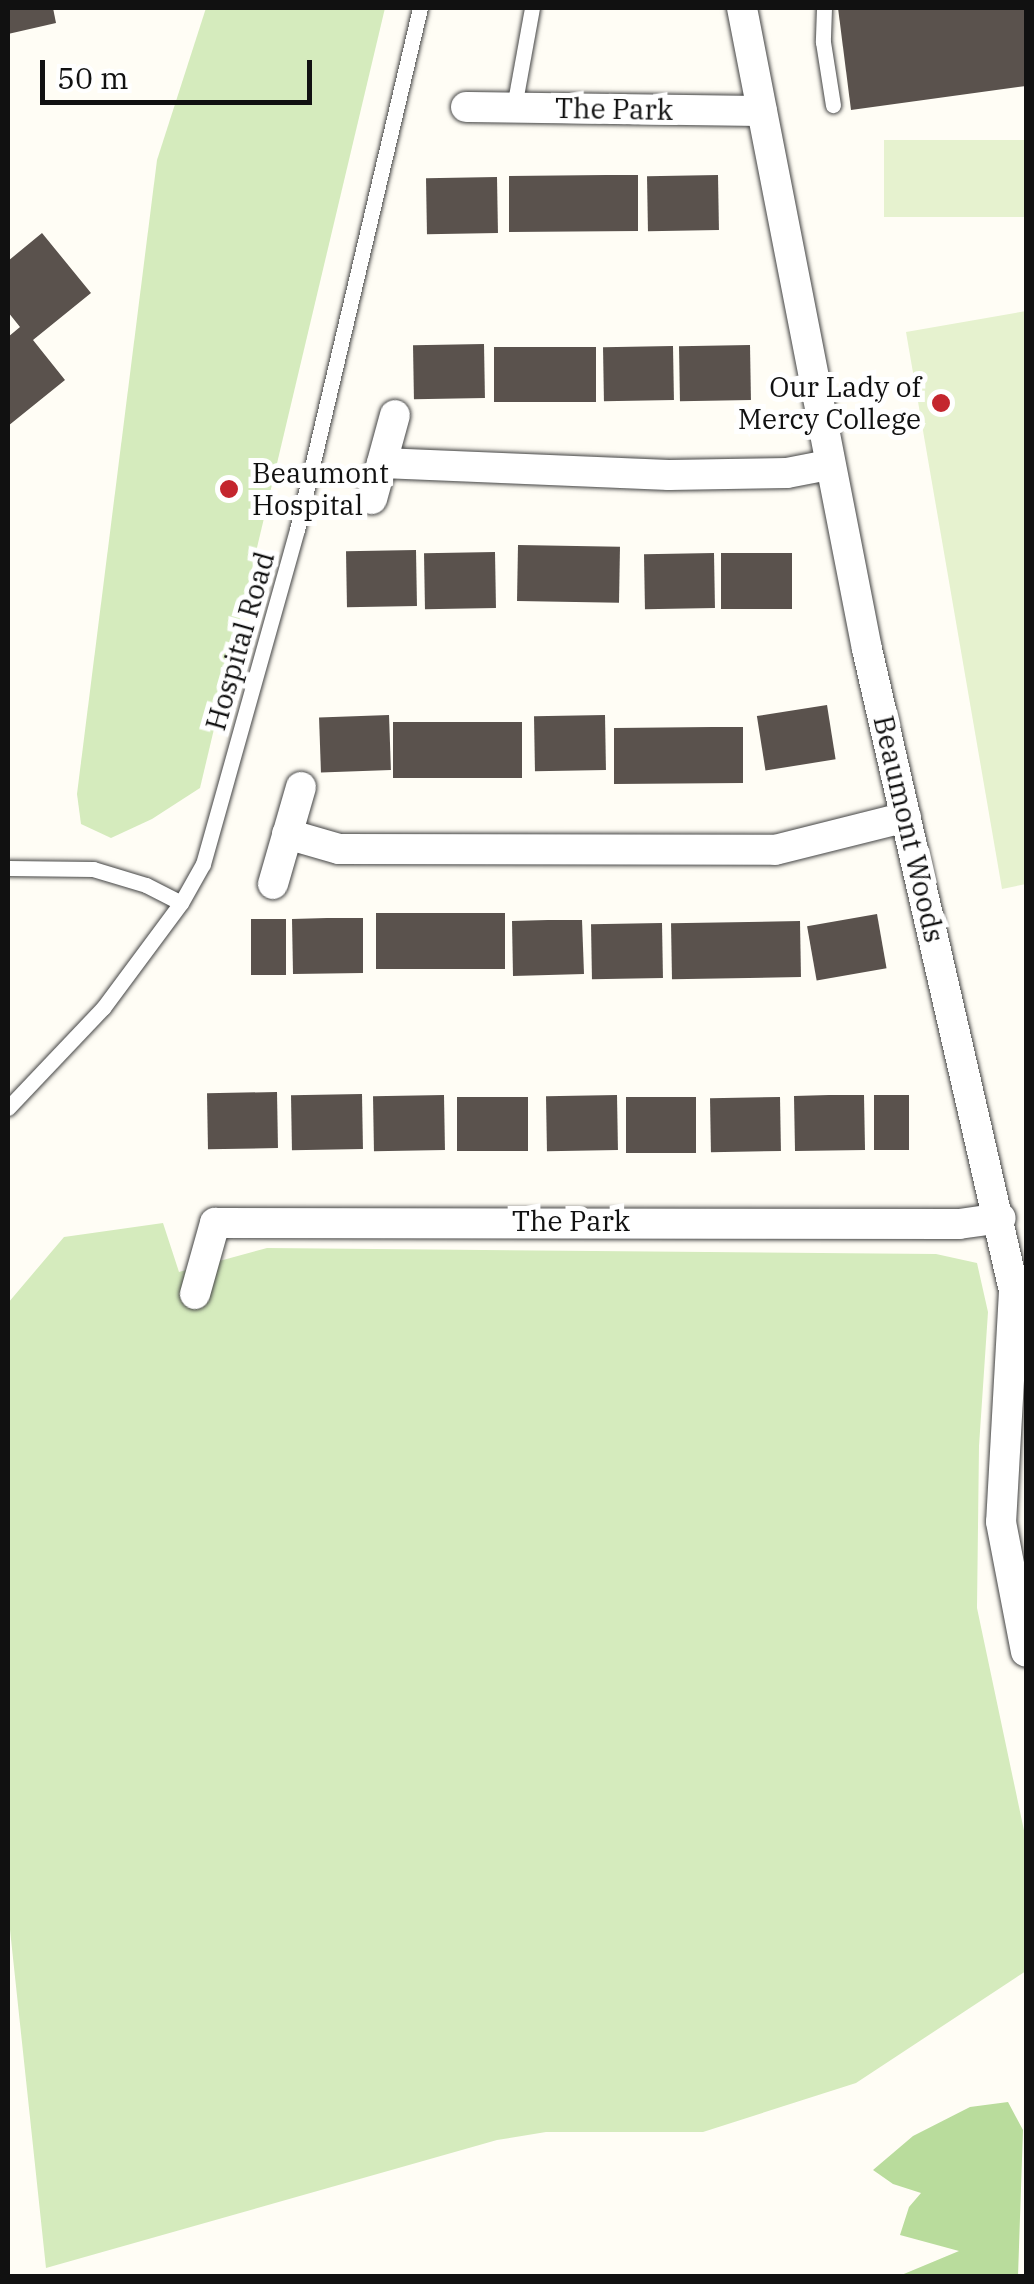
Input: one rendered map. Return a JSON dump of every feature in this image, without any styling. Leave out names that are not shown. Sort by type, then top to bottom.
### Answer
[{"type":"street","name":"Beaumont Woods","points":[[742,8],[828,466],[1014,1291],[1001,1522],[1026,1652]]},
{"type":"street","name":"The Park","points":[[466,107],[762,111]]},
{"type":"street","points":[[372,498],[395,415]]},
{"type":"street","points":[[382,463],[669,476],[787,473],[828,466]]},
{"type":"street","points":[[272,884],[301,786]]},
{"type":"street","points":[[287,834],[339,849],[775,850],[906,818]]},
{"type":"street","name":"The Park","points":[[195,1294],[215,1223],[959,1224],[1000,1218]]},
{"type":"lane","name":"Hospital Road","points":[[8,1108],[103,1008],[181,904],[203,864],[298,530],[420,8]]},
{"type":"lane","points":[[514,108],[532,8]]},
{"type":"lane","points":[[824,8],[822,42],[833,105]]},
{"type":"lane","points":[[8,868],[93,869],[146,885],[181,904]]},
{"type":"green space","points":[[206,8],[385,8],[200,788],[152,819],[111,838],[81,824],[77,794],[157,160]]},
{"type":"green space","points":[[884,140],[1026,140],[1026,217],[884,217]]},
{"type":"green space","points":[[1026,311],[1026,884],[1002,889],[906,332]]},
{"type":"green space","points":[[163,1223],[179,1272],[267,1248],[936,1254],[977,1263],[988,1312],[979,1446],[977,1608],[1026,1840],[1026,1971],[856,2083],[703,2132],[546,2132],[497,2140],[46,2268],[8,1911],[8,1303],[64,1237]]},
{"type":"green space","points":[[1008,2102],[1023,2130],[1018,2276],[899,2276],[959,2251],[900,2235],[909,2207],[921,2193],[893,2184],[873,2170],[913,2136],[970,2107]]},
{"type":"building","points":[[8,8],[53,8],[56,23],[8,34]]},
{"type":"building","points":[[838,8],[1026,8],[1026,86],[851,110]]},
{"type":"building","points":[[638,175],[638,231],[509,232],[509,176]]},
{"type":"building","points":[[718,175],[719,230],[648,231],[647,176]]},
{"type":"building","points":[[497,177],[498,233],[427,234],[426,178]]},
{"type":"building","points":[[42,233],[91,293],[33,340],[65,380],[8,426],[8,337],[20,327],[8,312],[8,261]]},
{"type":"building","points":[[484,344],[485,398],[414,399],[413,345]]},
{"type":"building","points":[[750,345],[751,400],[680,401],[679,346]]},
{"type":"building","points":[[673,346],[674,400],[604,401],[603,347]]},
{"type":"building","points":[[494,347],[596,347],[596,402],[494,402]]},
{"type":"building","points":[[518,545],[620,547],[619,603],[517,601]]},
{"type":"building","points":[[416,550],[417,606],[347,607],[346,551]]},
{"type":"building","points":[[495,552],[496,608],[425,609],[424,553]]},
{"type":"building","points":[[714,553],[715,608],[645,609],[644,554]]},
{"type":"building","points":[[721,553],[792,553],[792,609],[721,609]]},
{"type":"building","points":[[827,705],[836,759],[765,770],[757,716]]},
{"type":"building","points":[[389,715],[391,770],[321,772],[319,717]]},
{"type":"building","points":[[605,715],[606,770],[535,771],[534,716]]},
{"type":"building","points":[[393,722],[522,722],[522,778],[393,778]]},
{"type":"building","points":[[743,727],[743,783],[614,784],[614,728]]},
{"type":"building","points":[[376,913],[505,913],[505,969],[376,969]]},
{"type":"building","points":[[877,914],[887,968],[817,980],[807,926]]},
{"type":"building","points":[[363,918],[363,973],[293,974],[292,919]]},
{"type":"building","points":[[251,919],[286,919],[286,975],[251,975]]},
{"type":"building","points":[[582,920],[584,974],[513,976],[512,921]]},
{"type":"building","points":[[800,921],[801,977],[672,979],[671,923]]},
{"type":"building","points":[[662,923],[663,978],[592,979],[591,924]]},
{"type":"building","points":[[277,1092],[278,1148],[208,1149],[207,1093]]},
{"type":"building","points":[[362,1094],[363,1149],[292,1150],[291,1095]]},
{"type":"building","points":[[444,1095],[445,1150],[374,1151],[373,1096]]},
{"type":"building","points":[[617,1095],[618,1150],[547,1151],[546,1096]]},
{"type":"building","points":[[864,1095],[865,1150],[795,1151],[794,1096]]},
{"type":"building","points":[[874,1095],[909,1095],[909,1150],[874,1150]]},
{"type":"building","points":[[457,1097],[528,1097],[528,1151],[457,1151]]},
{"type":"building","points":[[626,1097],[696,1097],[696,1153],[626,1153]]},
{"type":"building","points":[[780,1097],[781,1151],[711,1152],[710,1098]]},
{"type":"place","name":"Our Lady of Mercy College","points":[[941,403]]},
{"type":"place","name":"Beaumont Hospital","points":[[229,489]]}]
